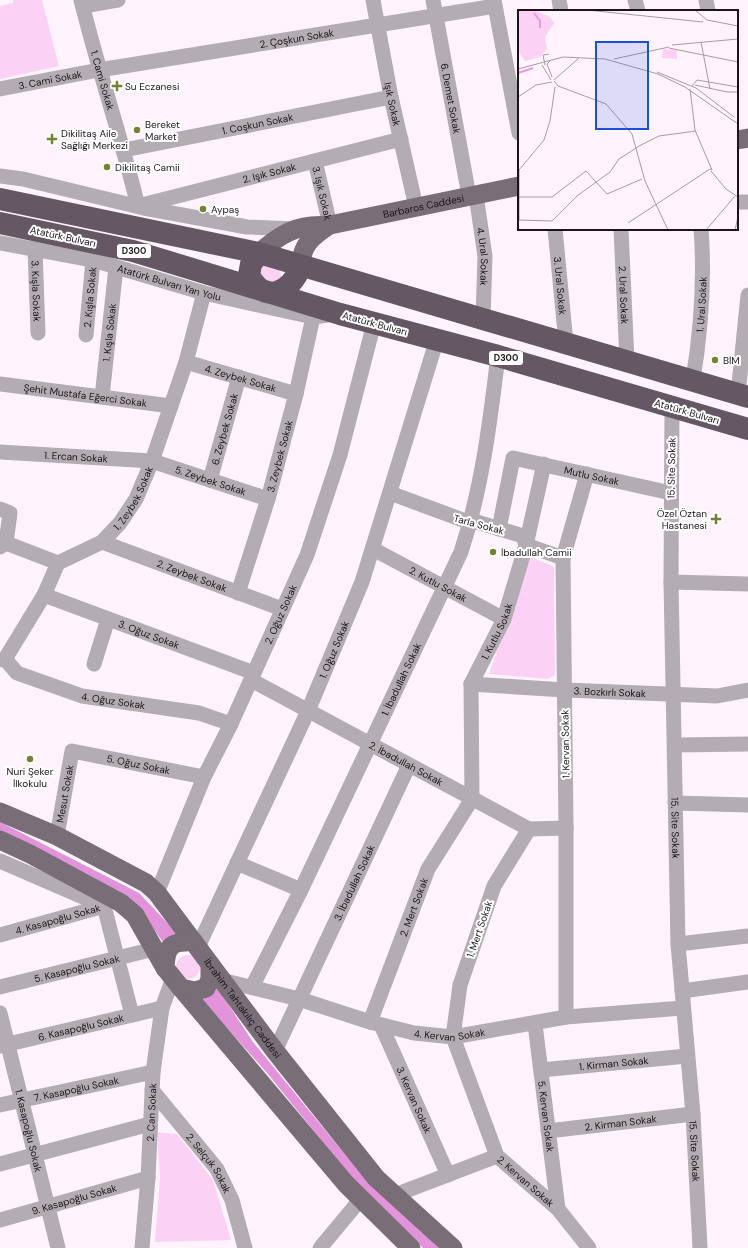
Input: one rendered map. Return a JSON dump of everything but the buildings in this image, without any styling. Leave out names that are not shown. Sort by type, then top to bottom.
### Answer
[{"type":"highway","name":"D300","points":[[0,199],[266,247],[301,266],[693,380],[743,396]]},
{"type":"highway","name":"Atatürk Bulvarı","points":[[0,223],[133,251],[340,314],[498,356],[748,429]]},
{"type":"highway","points":[[266,247],[251,264],[248,275],[253,283],[264,292],[278,291],[289,287],[297,277],[301,266]]},
{"type":"main road","name":"Barbaros Caddesi","points":[[329,226],[518,186]]},
{"type":"main road","points":[[266,247],[296,228],[329,226]]},
{"type":"main road","points":[[301,266],[301,256],[305,245],[312,237],[329,226]]},
{"type":"main road","name":"İbrahim Tahtakılıç Caddesi","points":[[0,812],[57,836],[146,883],[157,893],[275,1051],[376,1178],[453,1248]]},
{"type":"main road","points":[[0,840],[107,902],[135,915],[154,949],[173,978],[360,1200],[411,1248]]},
{"type":"main road","points":[[196,945],[182,942],[172,945],[166,954],[173,978],[195,991],[206,988],[210,979],[210,964]]},
{"type":"street","points":[[82,3],[118,0]]},
{"type":"street","name":"Işık Sokak","points":[[373,0],[391,97],[416,208]]},
{"type":"street","name":"6. Demet Sokak","points":[[433,0],[473,196]]},
{"type":"street","points":[[559,0],[561,10]]},
{"type":"street","points":[[635,0],[638,10]]},
{"type":"street","points":[[706,0],[708,10]]},
{"type":"street","name":"1. Cami Sokak","points":[[82,3],[124,150],[138,206]]},
{"type":"street","points":[[494,3],[518,128]]},
{"type":"street","name":"2. Çoşkun Sokak","points":[[100,70],[436,16],[494,3]]},
{"type":"street","name":"3. Cami Sokak","points":[[0,89],[100,70]]},
{"type":"street","name":"1. Coşkun Sokak","points":[[124,150],[391,97]]},
{"type":"street","name":"2. Işık Sokak","points":[[138,206],[401,139]]},
{"type":"street","name":"3. Işık Sokak","points":[[315,161],[329,226]]},
{"type":"street","points":[[0,176],[23,179],[138,206],[247,227],[296,228]]},
{"type":"street","name":"4. Ural Sokak","points":[[473,196],[485,256],[483,319]]},
{"type":"street","points":[[247,227],[266,247]]},
{"type":"street","name":"3. Ural Sokak","points":[[555,230],[566,343]]},
{"type":"street","name":"2. Ural Sokak","points":[[621,230],[627,361]]},
{"type":"street","name":"1. Ural Sokak","points":[[693,380],[701,322],[704,264],[701,230]]},
{"type":"street","name":"Atatürk Bulvarı Yan Yolu","points":[[0,243],[92,260],[204,293],[313,317],[340,314]]},
{"type":"street","name":"3. Kışla Sokak","points":[[35,249],[38,333]]},
{"type":"street","name":"2. Kışla Sokak","points":[[86,335],[92,260]]},
{"type":"street","name":"1. Kışla Sokak","points":[[102,398],[116,267]]},
{"type":"street","name":"1. Zeybek Sokak","points":[[58,563],[102,542],[120,522],[136,499],[152,461],[186,362],[204,293]]},
{"type":"street","points":[[743,396],[748,295]]},
{"type":"street","name":"3. Zeybek Sokak","points":[[238,593],[268,499],[296,394],[313,317]]},
{"type":"street","name":"2. Oğuz Sokak","points":[[157,893],[204,776],[252,677],[307,555],[340,455],[374,323]]},
{"type":"street","name":"1. Oğuz Sokak","points":[[196,945],[237,863],[308,711],[362,582],[437,339]]},
{"type":"street","name":"1. İbadullah Sokak","points":[[252,986],[301,890],[461,552],[471,523],[488,439],[498,356]]},
{"type":"street","name":"4. Zeybek Sokak","points":[[186,362],[296,394]]},
{"type":"street","name":"6. Zeybek Sokak","points":[[210,480],[239,377]]},
{"type":"street","name":"Şehit Mustafa Eğerci Sokak","points":[[0,384],[171,406]]},
{"type":"street","name":"15. Site Sokak","points":[[672,406],[671,582],[678,944],[693,1114],[700,1248]]},
{"type":"street","name":"1. Ercan Sokak","points":[[0,452],[152,461]]},
{"type":"street","name":"Mutlu Sokak","points":[[499,529],[513,458],[671,493]]},
{"type":"street","name":"5. Zeybek Sokak","points":[[152,461],[268,499]]},
{"type":"street","name":"1. Kutlu Sokak","points":[[472,799],[471,684],[504,619],[526,545],[544,464]]},
{"type":"street","name":"1. Kervan Sokak","points":[[566,1017],[566,828],[563,558],[587,474]]},
{"type":"street","name":"Tarla Sokak","points":[[390,493],[471,523],[477,522],[523,536],[526,545],[563,558]]},
{"type":"street","points":[[0,509],[10,513],[3,545],[58,563],[44,595],[2,660]]},
{"type":"street","name":"2. Zeybek Sokak","points":[[102,542],[282,609]]},
{"type":"street","name":"2. Kutlu Sokak","points":[[372,549],[504,619]]},
{"type":"street","points":[[671,582],[748,584]]},
{"type":"street","name":"3. Oğuz Sokak","points":[[44,595],[252,677]]},
{"type":"street","points":[[94,664],[108,619]]},
{"type":"street","name":"4. Oğuz Sokak","points":[[2,660],[17,673],[82,696],[108,702],[199,713],[230,724]]},
{"type":"street","name":"2. İbadullah Sokak","points":[[252,677],[308,711],[529,829],[566,828]]},
{"type":"street","name":"3. Bozkırlı Sokak","points":[[471,684],[564,690],[717,696],[748,690]]},
{"type":"street","points":[[675,745],[748,744]]},
{"type":"street","name":"5. Oğuz Sokak","points":[[72,751],[204,776]]},
{"type":"street","name":"Mesut Sokak","points":[[57,836],[72,751]]},
{"type":"street","name":"3. İbadullah Sokak","points":[[275,1051],[409,765]]},
{"type":"street","name":"2. Mert Sokak","points":[[376,1024],[428,869],[472,799]]},
{"type":"street","points":[[675,803],[748,805]]},
{"type":"street","name":"1. Mert Sokak","points":[[453,1037],[460,985],[494,886],[529,829]]},
{"type":"street","points":[[0,861],[20,870],[107,902],[117,959],[132,1015]]},
{"type":"street","points":[[237,863],[301,890]]},
{"type":"street","points":[[0,875],[20,870]]},
{"type":"street","name":"4. Kasapoğlu Sokak","points":[[0,935],[107,902]]},
{"type":"street","points":[[678,944],[748,936]]},
{"type":"street","name":"5. Kasapoğlu Sokak","points":[[0,988],[154,949]]},
{"type":"street","name":"2. Can Sokak","points":[[142,1248],[148,1178],[152,1072],[162,1008],[173,978]]},
{"type":"street","name":"4. Kervan Sokak","points":[[221,980],[252,986],[299,999],[376,1024],[414,1033],[453,1037],[535,1024],[566,1017],[683,1008]]},
{"type":"street","points":[[682,990],[748,982],[748,987]]},
{"type":"street","name":"6. Kasapoğlu Sokak","points":[[4,1045],[162,1008]]},
{"type":"street","name":"1. Kasapoğlu Sokak","points":[[0,1013],[4,1045],[22,1100],[58,1248]]},
{"type":"street","name":"3. Kervan Sokak","points":[[376,1024],[448,1175]]},
{"type":"street","name":"5. Kervan Sokak","points":[[535,1024],[558,1208]]},
{"type":"street","name":"2. Kervan Sokak","points":[[453,1037],[497,1156],[558,1208],[589,1248]]},
{"type":"street","name":"1. Kirman Sokak","points":[[541,1070],[687,1056]]},
{"type":"street","name":"7. Kasapoğlu Sokak","points":[[0,1105],[152,1072]]},
{"type":"street","name":"2. Selçuk Sokak","points":[[152,1090],[217,1169],[232,1200],[244,1248]]},
{"type":"street","name":"2. Kirman Sokak","points":[[548,1131],[693,1114]]},
{"type":"street","points":[[0,1164],[150,1124]]},
{"type":"street","points":[[395,1195],[497,1156]]},
{"type":"street","name":"9. Kasapoğlu Sokak","points":[[0,1220],[148,1178]]},
{"type":"street","points":[[320,1248],[360,1200]]},
{"type":"shaded area","points":[[13,0],[42,0],[59,66],[0,79],[0,6],[13,3]]},
{"type":"shaded area","points":[[261,265],[280,270],[282,279],[273,285],[255,271]]},
{"type":"shaded area","points":[[529,556],[554,567],[555,675],[548,679],[489,674]]},
{"type":"shaded area","points":[[0,822],[139,893],[177,933],[165,945],[138,907],[0,831]]},
{"type":"shaded area","points":[[188,955],[193,956],[199,962],[199,972],[193,978],[188,979],[183,978],[177,972],[176,967],[177,962],[183,956]]},
{"type":"shaded area","points":[[216,986],[253,1042],[357,1169],[439,1248],[423,1248],[354,1181],[268,1074],[200,998]]},
{"type":"shaded area","points":[[157,1132],[177,1134],[213,1180],[231,1240],[155,1242],[160,1178]]},
{"type":"place","name":"Su Eczanesi","points":[[117,86]]},
{"type":"place","name":"Bereket Market","points":[[137,130]]},
{"type":"place","name":"Dikilitaş Aile Sağlığı Merkezi","points":[[52,139]]},
{"type":"place","name":"Dikilitaş Camii","points":[[107,167]]},
{"type":"place","name":"Aypaş","points":[[203,209]]},
{"type":"place","name":"BİM","points":[[715,360]]},
{"type":"place","name":"Özel Öztan Hastanesi","points":[[716,519]]},
{"type":"place","name":"İbadullah Camii","points":[[493,552]]},
{"type":"place","name":"Nuri Şeker İlkokulu","points":[[30,759]]}]
